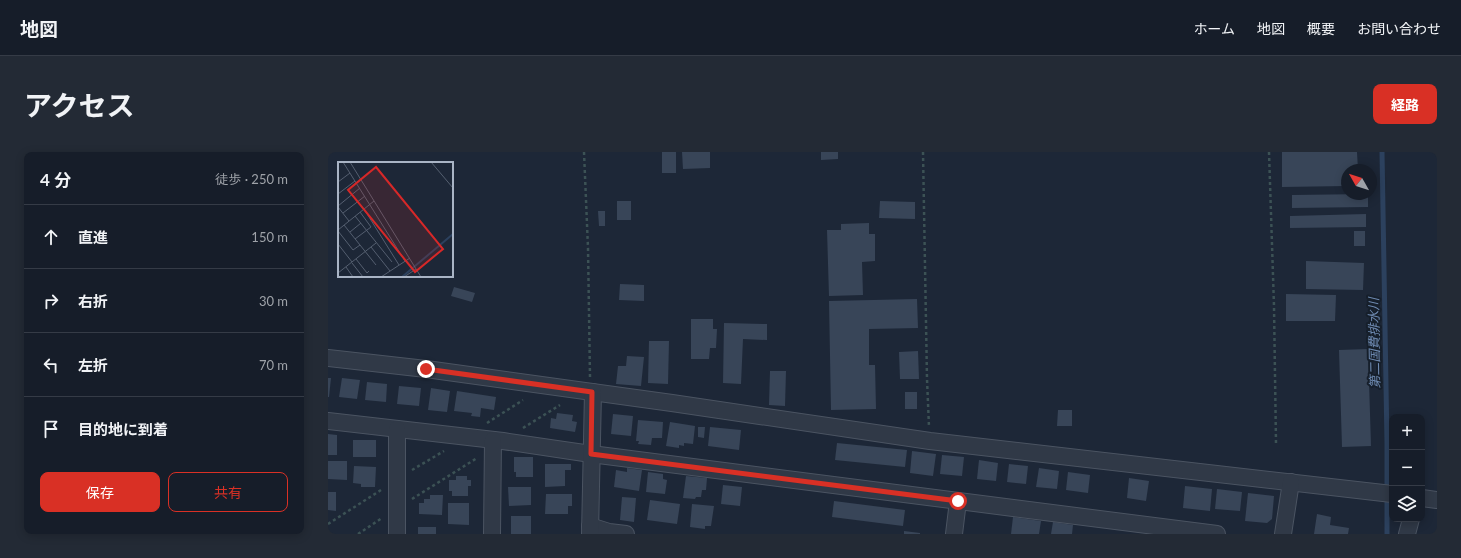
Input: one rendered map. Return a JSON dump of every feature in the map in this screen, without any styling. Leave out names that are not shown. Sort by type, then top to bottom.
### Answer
[{"type":"street","points":[[328,358],[426,369],[930,441],[1389,494]]},
{"type":"street","points":[[592,392],[590,530],[626,534]]},
{"type":"street","points":[[328,421],[466,436],[496,443],[1217,534]]},
{"type":"street","points":[[397,429],[397,534]]},
{"type":"street","points":[[492,534],[496,443]]},
{"type":"street","points":[[1283,534],[1291,482]]},
{"type":"street","points":[[1425,498],[1437,500]]},
{"type":"street","points":[[954,534],[958,501]]},
{"type":"street","points":[[1407,534],[1410,522]]},
{"type":"path","points":[[584,152],[588,248],[590,382],[592,392]]},
{"type":"path","points":[[923,152],[927,379],[930,441]]},
{"type":"path","points":[[1269,152],[1274,306],[1276,443]]},
{"type":"path","points":[[328,524],[523,400]]},
{"type":"path","points":[[358,534],[496,443],[560,405]]},
{"type":"building","points":[[662,152],[676,152],[676,173],[662,173]]},
{"type":"building","points":[[682,152],[710,152],[710,168],[683,169]]},
{"type":"building","points":[[821,152],[838,152],[838,159],[821,160]]},
{"type":"building","points":[[1282,152],[1357,152],[1358,164],[1341,164],[1341,186],[1282,187]]},
{"type":"building","points":[[1341,194],[1341,200],[1368,200],[1368,207],[1292,208],[1292,195]]},
{"type":"building","points":[[617,201],[631,201],[631,220],[617,220]]},
{"type":"building","points":[[880,201],[915,202],[915,219],[879,218]]},
{"type":"building","points":[[598,211],[605,211],[605,226],[599,226]]},
{"type":"building","points":[[1366,214],[1366,227],[1290,228],[1290,216]]},
{"type":"building","points":[[869,223],[869,234],[875,234],[875,261],[862,262],[863,295],[829,296],[827,230],[841,230],[841,224]]},
{"type":"building","points":[[1354,231],[1365,231],[1365,246],[1354,246]]},
{"type":"building","points":[[1306,261],[1364,263],[1363,290],[1306,289]]},
{"type":"building","points":[[620,284],[644,285],[644,301],[619,300]]},
{"type":"building","points":[[454,287],[475,293],[472,302],[451,296]]},
{"type":"building","points":[[1286,294],[1336,295],[1335,321],[1286,321]]},
{"type":"building","points":[[917,299],[918,328],[869,329],[869,365],[875,365],[876,409],[831,410],[829,301]]},
{"type":"building","points":[[691,319],[713,319],[713,329],[717,329],[716,348],[710,348],[709,359],[691,359]]},
{"type":"building","points":[[724,323],[767,324],[767,340],[743,339],[741,384],[723,383]]},
{"type":"building","points":[[649,341],[669,341],[668,384],[648,383]]},
{"type":"building","points":[[1368,349],[1371,446],[1342,447],[1339,350]]},
{"type":"building","points":[[918,351],[919,379],[900,379],[899,352]]},
{"type":"building","points":[[627,356],[644,357],[641,386],[616,384],[618,366],[626,366]]},
{"type":"building","points":[[770,371],[786,371],[785,406],[769,405]]},
{"type":"building","points":[[328,378],[331,378],[329,397],[328,397]]},
{"type":"building","points":[[342,378],[360,380],[357,399],[339,397]]},
{"type":"building","points":[[367,382],[387,384],[386,402],[365,400]]},
{"type":"building","points":[[399,386],[421,388],[419,406],[397,404]]},
{"type":"building","points":[[431,388],[450,391],[447,412],[428,410]]},
{"type":"building","points":[[457,391],[496,397],[494,410],[481,408],[480,417],[471,416],[472,413],[454,411]]},
{"type":"building","points":[[905,392],[917,392],[917,409],[905,409]]},
{"type":"building","points":[[1058,410],[1072,410],[1072,426],[1057,426]]},
{"type":"building","points":[[557,413],[573,415],[572,421],[577,422],[575,432],[550,428],[551,418],[556,419]]},
{"type":"building","points":[[613,414],[633,416],[631,436],[611,434]]},
{"type":"building","points":[[638,420],[663,422],[662,438],[652,438],[651,445],[638,444],[639,441],[636,441]]},
{"type":"building","points":[[670,422],[695,426],[693,444],[684,443],[684,446],[679,445],[679,448],[666,446]]},
{"type":"building","points":[[698,427],[705,427],[704,438],[698,437]]},
{"type":"building","points":[[710,427],[741,430],[739,450],[708,446]]},
{"type":"building","points":[[328,434],[337,435],[337,455],[328,455]]},
{"type":"building","points":[[353,440],[376,440],[376,457],[353,457]]},
{"type":"building","points":[[837,443],[907,450],[905,467],[835,460]]},
{"type":"building","points":[[912,451],[936,454],[933,476],[910,473]]},
{"type":"building","points":[[942,455],[964,457],[962,476],[940,474]]},
{"type":"building","points":[[514,457],[533,457],[533,477],[516,477],[516,472],[514,472]]},
{"type":"building","points":[[979,460],[998,463],[996,481],[977,479]]},
{"type":"building","points":[[328,461],[347,461],[347,480],[328,479]]},
{"type":"building","points":[[545,464],[571,464],[571,470],[565,470],[565,486],[545,487]]},
{"type":"building","points":[[1009,464],[1028,466],[1026,484],[1007,482]]},
{"type":"building","points":[[354,466],[376,467],[375,487],[361,487],[361,484],[353,483]]},
{"type":"building","points":[[627,468],[642,470],[639,491],[614,487],[616,470],[627,472]]},
{"type":"building","points":[[1039,468],[1059,471],[1057,489],[1036,487]]},
{"type":"building","points":[[648,472],[663,474],[663,479],[667,480],[665,494],[646,492]]},
{"type":"building","points":[[1068,472],[1090,475],[1088,493],[1066,490]]},
{"type":"building","points":[[456,476],[467,476],[467,480],[471,480],[471,486],[468,486],[468,496],[452,496],[452,491],[449,491],[449,480],[456,480]]},
{"type":"building","points":[[686,476],[707,478],[706,490],[702,490],[701,497],[696,497],[695,499],[683,498]]},
{"type":"building","points":[[1129,478],[1149,481],[1146,501],[1127,498]]},
{"type":"building","points":[[723,485],[742,487],[740,506],[721,504]]},
{"type":"building","points":[[1185,486],[1212,489],[1210,511],[1183,508]]},
{"type":"building","points":[[508,487],[531,487],[531,505],[509,506]]},
{"type":"building","points":[[1217,489],[1242,492],[1240,511],[1215,509]]},
{"type":"building","points":[[328,492],[336,492],[336,511],[328,510]]},
{"type":"building","points":[[1248,493],[1274,496],[1272,519],[1267,523],[1245,521]]},
{"type":"building","points":[[546,494],[572,494],[572,506],[568,506],[568,514],[545,514]]},
{"type":"building","points":[[430,495],[443,495],[442,515],[419,514],[419,503],[424,503],[424,499],[430,499]]},
{"type":"building","points":[[622,497],[636,498],[634,522],[620,520]]},
{"type":"building","points":[[650,500],[680,504],[677,524],[647,520]]},
{"type":"building","points":[[834,501],[905,510],[903,526],[832,517]]},
{"type":"building","points":[[448,503],[469,503],[469,525],[448,524]]},
{"type":"building","points":[[692,504],[714,506],[711,526],[705,526],[705,529],[690,527]]},
{"type":"building","points":[[1317,514],[1331,517],[1330,525],[1349,528],[1348,534],[1314,534]]},
{"type":"building","points":[[511,516],[531,516],[531,534],[511,534]]},
{"type":"building","points":[[1013,517],[1041,521],[1039,534],[1011,534]]},
{"type":"building","points":[[1053,522],[1073,525],[1072,534],[1051,534]]},
{"type":"building","points":[[418,527],[436,527],[436,534],[418,534]]},
{"type":"building","points":[[904,531],[920,533],[920,534],[904,534]]},
{"type":"waterway","name":"第二国費排水川","points":[[1382,152],[1387,534]]},
{"type":"route","points":[[426,369],[592,392],[591,454],[958,501]]}]
